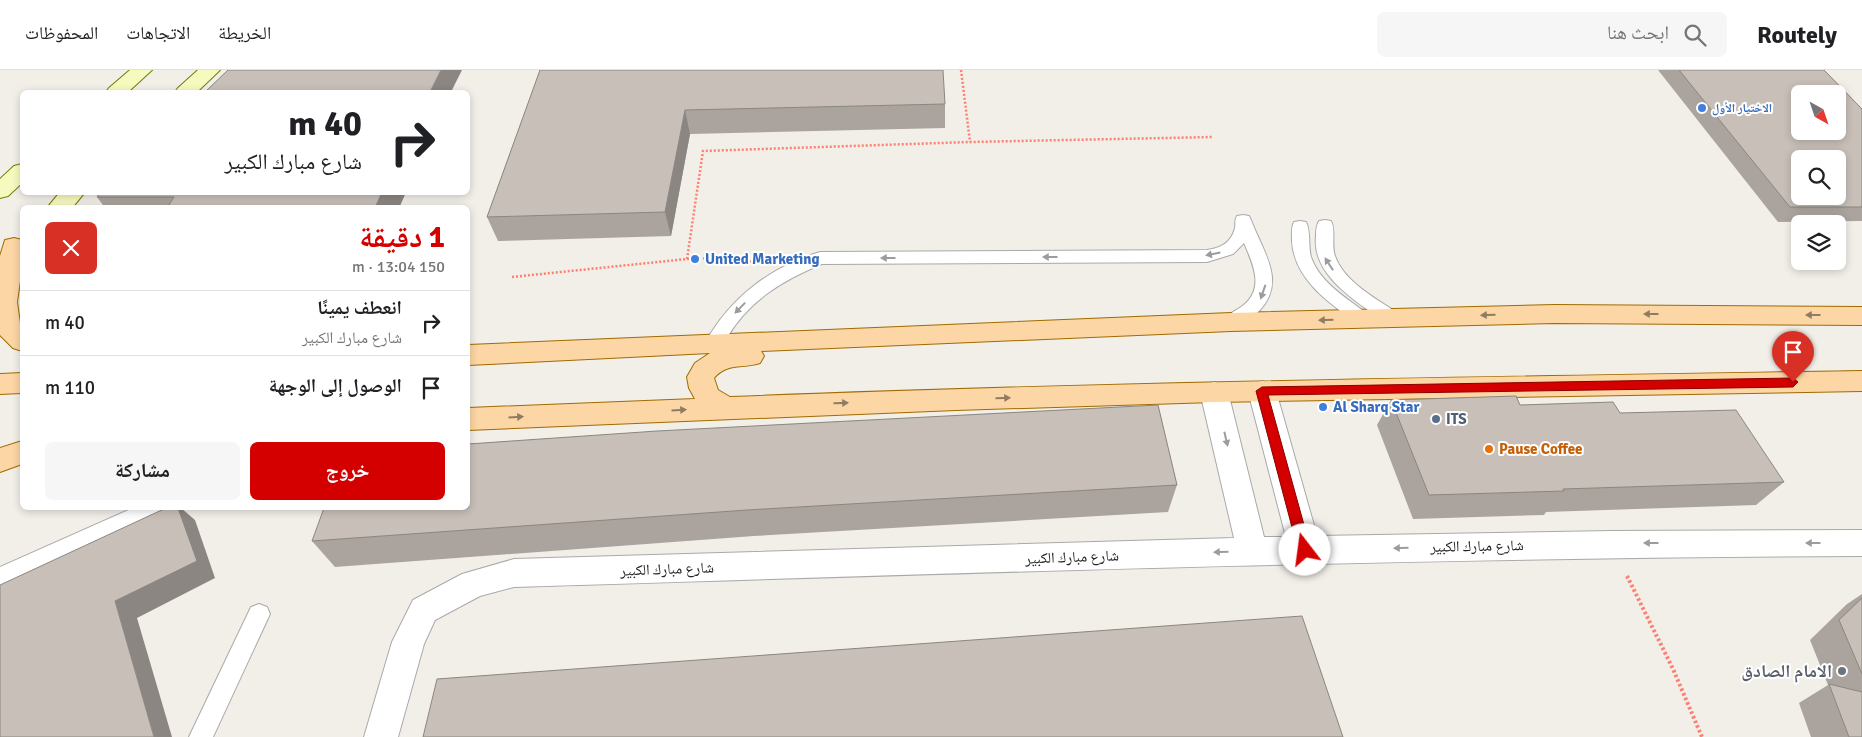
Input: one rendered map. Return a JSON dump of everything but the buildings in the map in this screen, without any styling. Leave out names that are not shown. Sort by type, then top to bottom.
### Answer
[{"type":"main road","points":[[118,90],[142,70]]},
{"type":"main road","points":[[187,90],[210,70]]},
{"type":"main road","points":[[0,190],[20,174]]},
{"type":"main road","points":[[61,205],[71,195]]},
{"type":"main road","points":[[12,248],[4,302],[8,327],[20,339]]},
{"type":"main road","points":[[470,355],[714,342],[971,334],[1363,318],[1554,314],[1862,316]]},
{"type":"main road","points":[[728,408],[708,398],[700,383],[703,371],[712,363],[722,358],[903,349],[971,334]]},
{"type":"main road","points":[[470,419],[728,408],[1214,392],[1862,381]]},
{"type":"main road","points":[[0,384],[20,383]]},
{"type":"main road","points":[[0,447],[20,446]]},
{"type":"main road","points":[[0,460],[20,454]]},
{"type":"street","points":[[1262,391],[1305,550]]},
{"type":"street","points":[[1214,392],[1252,551]]},
{"type":"street","name":"شارع مبارك الكبير","points":[[381,737],[408,642],[424,610],[473,584],[514,573],[1252,551],[1612,544],[1862,543]]},
{"type":"lane","points":[[714,342],[739,307],[767,285],[796,268],[820,258],[1207,256],[1224,252],[1235,245],[1242,234],[1242,218],[1262,268],[1266,287],[1264,294],[1253,309],[1231,322]]},
{"type":"lane","points":[[1325,225],[1322,244],[1330,265],[1349,286],[1393,318]]},
{"type":"lane","points":[[1300,226],[1300,248],[1308,270],[1329,292],[1363,318]]},
{"type":"lane","points":[[0,577],[149,510]]},
{"type":"lane","points":[[202,737],[259,614]]},
{"type":"path","points":[[961,70],[970,142]]},
{"type":"path","points":[[687,259],[703,151],[970,142],[1213,137]]},
{"type":"path","points":[[512,277],[687,259],[741,257],[783,276]]},
{"type":"path","points":[[1612,544],[1673,669],[1702,737]]},
{"type":"place","name":"الاختيار الأول","points":[[1702,108]]},
{"type":"place","name":"United Marketing","points":[[695,259]]},
{"type":"place","name":"Al Sharq Star","points":[[1323,407]]},
{"type":"place","name":"ITS","points":[[1436,419]]},
{"type":"place","name":"Pause Coffee","points":[[1489,449]]},
{"type":"place","name":"الامام الصادق","points":[[1842,671]]},
{"type":"route","points":[[1305,550],[1262,391],[1793,382]]}]
